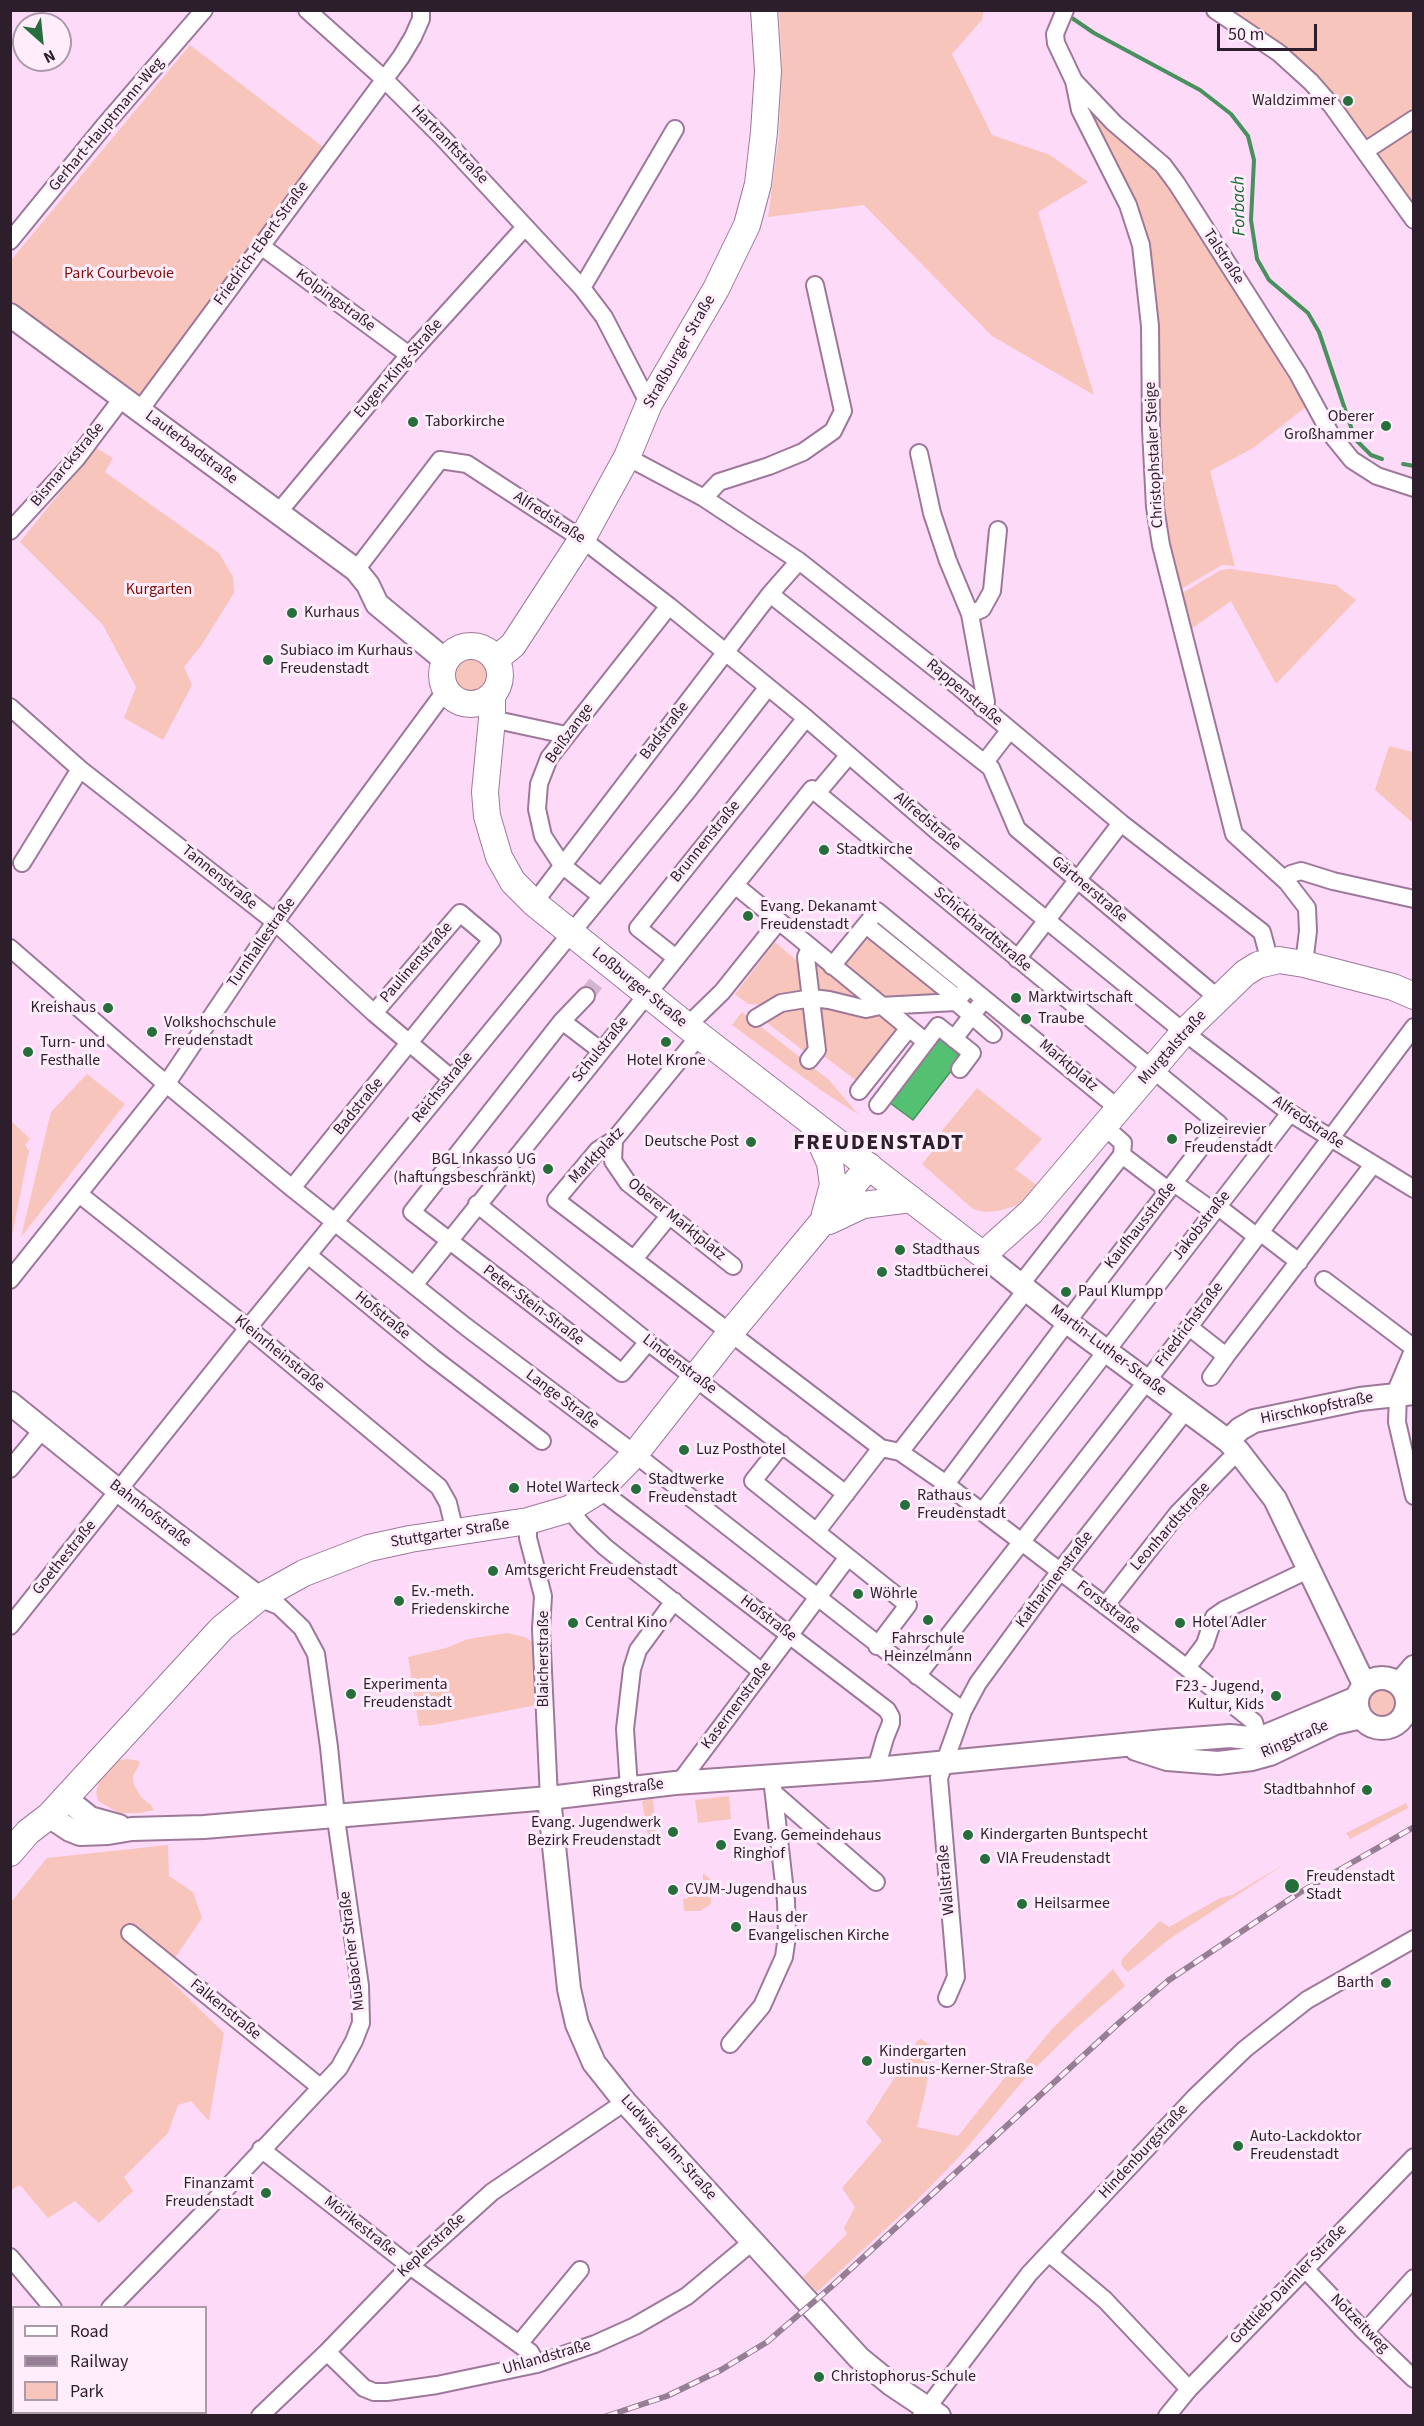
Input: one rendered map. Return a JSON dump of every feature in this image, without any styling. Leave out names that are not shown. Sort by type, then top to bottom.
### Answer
[{"type":"main road","name":"Straßburger Straße","points":[[496,659],[513,645],[582,539],[627,457],[649,404],[728,268],[754,206],[765,132],[768,71],[764,10]]},
{"type":"main road","points":[[470,646],[485,649],[496,659],[500,668],[500,678],[492,707],[484,701],[456,697],[442,675],[451,656],[470,646]]},
{"type":"main road","name":"Loßburger Straße","points":[[456,697],[475,714],[487,763]]},
{"type":"main road","name":"Loßburger Straße","points":[[492,707],[485,792],[492,838],[508,875],[534,903],[571,934],[605,971],[648,994],[868,1166]]},
{"type":"main road","name":"Murgtalstraße","points":[[983,1255],[1032,1212],[1184,1032],[1245,973],[1258,965],[1278,960],[1304,964],[1393,987],[1413,996]]},
{"type":"main road","name":"Stuttgarter Straße","points":[[812,1123],[830,1163],[833,1185],[823,1224]]},
{"type":"main road","name":"Stuttgarter Straße","points":[[14,1843],[57,1807],[222,1628],[259,1598],[304,1573],[369,1548],[528,1521],[569,1509],[600,1490],[635,1454],[694,1377],[823,1224],[868,1166]]},
{"type":"main road","name":"Martin-Luther-Straße","points":[[868,1166],[983,1255]]},
{"type":"main road","name":"Stuttgarter Straße","points":[[823,1224],[863,1204],[911,1199]]},
{"type":"main road","name":"Stuttgarter Straße","points":[[10,1873],[38,1840],[57,1807]]},
{"type":"street","name":"Gerhart-Hauptmann-Weg","points":[[11,241],[104,126],[204,10]]},
{"type":"street","name":"Hartranftstraße","points":[[308,10],[384,79],[442,137],[582,288],[604,317],[649,404]]},
{"type":"street","name":"Friedrich-Ebert-Straße","points":[[132,404],[261,246],[384,79],[413,37],[421,19],[421,10]]},
{"type":"street","name":"Talstraße","points":[[1065,10],[1055,34],[1061,56],[1074,81],[1113,123],[1163,165],[1177,184],[1298,374],[1330,433],[1352,460],[1377,477],[1413,488]]},
{"type":"street","points":[[1215,10],[1253,34],[1295,66],[1332,106],[1413,220]]},
{"type":"street","name":"Christophstaler Steige","points":[[1074,81],[1080,110],[1128,205],[1141,244],[1150,326],[1155,507],[1161,545],[1234,834],[1287,882],[1306,908],[1308,931],[1304,964]]},
{"type":"street","points":[[1365,151],[1413,118]]},
{"type":"street","points":[[582,288],[675,129]]},
{"type":"street","name":"Eugen-King-Straße","points":[[277,514],[409,355],[525,226]]},
{"type":"street","name":"Kolpingstraße","points":[[261,246],[409,355]]},
{"type":"street","points":[[704,498],[719,482],[803,452],[833,431],[843,411],[815,285]]},
{"type":"street","name":"Lauterbadstraße","points":[[10,315],[362,578],[451,656]]},
{"type":"street","name":"Bismarckstraße","points":[[10,531],[77,458],[132,404]]},
{"type":"street","points":[[919,453],[932,513],[948,561],[970,614],[986,702],[982,708]]},
{"type":"street","name":"Rappenstraße","points":[[627,457],[704,498],[799,561],[982,708],[1121,824],[1262,933],[1270,962]]},
{"type":"street","name":"Alfredstraße","points":[[362,578],[400,511],[440,460],[467,464],[582,539],[669,606],[806,718],[937,831],[1184,1032],[1290,1113],[1372,1166],[1413,1189]]},
{"type":"street","points":[[970,614],[982,609],[992,591],[998,530]]},
{"type":"street","name":"Badstraße","points":[[534,903],[770,594],[799,561]]},
{"type":"street","name":"Gärtnerstraße","points":[[770,594],[985,762],[991,768],[1017,829],[1218,998]]},
{"type":"street","name":"Beißzange","points":[[601,896],[562,865],[543,836],[537,809],[539,784],[549,758],[669,606]]},
{"type":"street","name":"Reichsstraße","points":[[119,1491],[248,1328],[571,934],[768,687]]},
{"type":"street","name":"Turnhallestraße","points":[[10,1280],[167,1083],[275,922],[456,697]]},
{"type":"street","name":"Tannenstraße","points":[[10,707],[80,769],[275,922],[374,1013],[451,1078]]},
{"type":"street","points":[[492,707],[566,735]]},
{"type":"street","name":"Brunnenstraße","points":[[676,958],[638,928],[806,718]]},
{"type":"street","points":[[985,762],[1009,731]]},
{"type":"street","name":"Schulstraße","points":[[414,1285],[600,1050],[735,885],[814,791],[849,755]]},
{"type":"street","points":[[22,862],[80,769]]},
{"type":"street","name":"Schickhardtstraße","points":[[814,791],[1153,1069]]},
{"type":"street","points":[[1017,959],[1121,824]]},
{"type":"street","points":[[1287,882],[1291,874],[1301,872],[1334,882],[1413,899]]},
{"type":"street","points":[[735,885],[926,1042]]},
{"type":"street","name":"Marktplatz","points":[[866,925],[876,911],[985,998],[1090,1089],[1112,1118],[1123,1143],[1122,1155]]},
{"type":"street","name":"Badstraße","points":[[292,1188],[492,940],[460,913]]},
{"type":"street","name":"Paulinenstraße","points":[[374,1013],[460,913]]},
{"type":"street","name":"Marktplatz","points":[[778,922],[722,992],[614,1140],[598,1150],[556,1200],[881,1448],[900,1452]]},
{"type":"street","points":[[832,966],[866,925],[952,994],[956,1002],[991,1032]]},
{"type":"street","name":"Lange Straße","points":[[10,948],[292,1188],[560,1400],[635,1454],[877,1646],[963,1711]]},
{"type":"street","points":[[809,1060],[817,1050],[806,957],[810,948]]},
{"type":"street","points":[[878,1105],[969,986]]},
{"type":"street","points":[[586,996],[562,1021],[600,1050]]},
{"type":"street","points":[[756,1018],[781,1003],[812,998],[866,1009],[880,1006],[956,1002]]},
{"type":"street","points":[[954,1039],[985,998]]},
{"type":"street","points":[[960,1069],[1004,1014]]},
{"type":"street","name":"Peter-Stein-Straße","points":[[562,1021],[412,1212],[622,1373],[648,1342]]},
{"type":"street","points":[[938,1026],[972,1053]]},
{"type":"street","name":"Friedrichstraße","points":[[917,1676],[1189,1327],[1413,1027]]},
{"type":"street","points":[[859,1091],[909,1028]]},
{"type":"street","points":[[878,1067],[896,1081]]},
{"type":"street","name":"Kaufhausstraße","points":[[946,1484],[1219,1124],[1153,1069]]},
{"type":"street","name":"Jakobstraße","points":[[983,1511],[1290,1113]]},
{"type":"street","name":"Oberer Marktplatz","points":[[614,1140],[613,1161],[621,1175],[733,1266]]},
{"type":"street","points":[[900,1452],[1122,1155],[1171,1187],[1258,1234],[1299,1262]]},
{"type":"street","points":[[1211,1377],[1372,1166]]},
{"type":"street","name":"Kleinrheinstraße","points":[[79,1194],[248,1328],[439,1487],[448,1503],[455,1532]]},
{"type":"street","name":"Lindenstraße","points":[[477,1204],[648,1342],[846,1494]]},
{"type":"street","points":[[634,1259],[669,1216]]},
{"type":"street","name":"Hofstraße","points":[[308,1255],[432,1357],[542,1441]]},
{"type":"street","name":"Martin-Luther-Straße","points":[[983,1255],[1067,1322],[1233,1446],[1275,1499],[1310,1569],[1360,1700]]},
{"type":"street","points":[[1324,1280],[1413,1348]]},
{"type":"street","points":[[1189,1327],[1226,1356]]},
{"type":"street","points":[[1413,1356],[1406,1393],[1397,1422],[1413,1496]]},
{"type":"street","name":"Hirschkopfstraße","points":[[1233,1446],[1240,1428],[1254,1421],[1406,1393]]},
{"type":"street","name":"Bahnhofstraße","points":[[10,1403],[119,1491],[259,1598]]},
{"type":"street","name":"Katharinenstraße","points":[[945,1762],[963,1711],[978,1683],[1060,1571],[1186,1410]]},
{"type":"street","points":[[10,1469],[43,1429]]},
{"type":"street","points":[[782,1444],[753,1481],[908,1605],[877,1646]]},
{"type":"street","name":"Leonhardtstraße","points":[[1105,1606],[1233,1446]]},
{"type":"street","points":[[817,1531],[881,1448]]},
{"type":"street","name":"Forststraße","points":[[900,1452],[983,1511],[1254,1722],[1255,1749]]},
{"type":"street","name":"Hofstraße","points":[[600,1490],[886,1710],[891,1717],[891,1723],[876,1770]]},
{"type":"street","name":"Goethestraße","points":[[10,1626],[119,1491]]},
{"type":"street","points":[[569,1509],[605,1547],[762,1672]]},
{"type":"street","name":"Blaicherstraße","points":[[528,1521],[528,1538],[543,1596],[541,1629],[549,1798]]},
{"type":"street","name":"Kasernenstraße","points":[[679,1783],[848,1557]]},
{"type":"street","points":[[1187,1668],[1205,1644],[1214,1617],[1310,1569]]},
{"type":"street","name":"Musbacher Straße","points":[[111,2306],[208,2208],[339,2068],[361,2023],[360,1986],[316,1654],[302,1628],[279,1606],[259,1598]]},
{"type":"street","points":[[629,1788],[626,1729],[632,1669],[638,1650],[674,1601]]},
{"type":"street","points":[[1406,1676],[1410,1712],[1396,1723],[1381,1728],[1373,1726],[1360,1700],[1378,1677],[1406,1676]]},
{"type":"street","name":"Ringstraße","points":[[57,1807],[70,1830],[80,1834],[108,1833],[132,1829],[204,1827],[549,1798],[679,1783],[773,1786],[876,1770],[1123,1745],[1163,1750],[1230,1736],[1270,1754],[1335,1723],[1360,1700]]},
{"type":"street","name":"Wallstraße","points":[[945,1762],[939,1778],[956,1977],[947,1998]]},
{"type":"street","points":[[773,1786],[876,1882]]},
{"type":"street","points":[[730,2043],[762,2006],[783,1963],[787,1936],[787,1911],[773,1786]]},
{"type":"street","name":"Ludwig-Jahn-Straße","points":[[549,1798],[569,1989],[577,2024],[594,2063],[625,2102],[859,2358],[929,2413]]},
{"type":"street","name":"Falkenstraße","points":[[130,1933],[320,2087]]},
{"type":"street","name":"Hindenburgstraße","points":[[929,2413],[1029,2274],[1191,2101],[1245,2049],[1307,2000],[1413,1939]]},
{"type":"street","name":"Keplerstraße","points":[[260,2415],[327,2352],[410,2266],[492,2192],[625,2102]]},
{"type":"street","name":"Mörikestraße","points":[[261,2149],[410,2266],[530,2352],[537,2364]]},
{"type":"street","name":"Gottlieb-Daimler-Straße","points":[[1167,2415],[1189,2389],[1413,2157]]},
{"type":"street","name":"Uhlandstraße","points":[[327,2352],[364,2388],[381,2392],[437,2385],[537,2364],[595,2344],[635,2326],[687,2296],[752,2242]]},
{"type":"street","points":[[1049,2253],[1105,2300],[1189,2389]]},
{"type":"street","points":[[10,2257],[51,2306]]},
{"type":"street","name":"Notzeitweg","points":[[1305,2269],[1413,2379]]},
{"type":"street","points":[[519,2344],[580,2270]]},
{"type":"street","points":[[1365,2332],[1413,2278]]},
{"type":"green space","points":[[779,11],[984,11],[982,20],[952,54],[992,135],[1050,155],[1088,182],[1038,212],[1094,395],[992,336],[864,205],[768,217],[779,136],[782,65]]},
{"type":"green space","points":[[1208,11],[1413,11],[1413,228],[1377,170],[1317,92],[1265,43]]},
{"type":"green space","name":"Park Courbevoie","points":[[190,45],[323,147],[140,401],[11,311],[11,260]]},
{"type":"green space","points":[[1090,109],[1156,167],[1173,189],[1306,407],[1253,448],[1210,471],[1235,566],[1222,565],[1178,591],[1157,498],[1146,245],[1085,113]]},
{"type":"green space","name":"Kurgarten","points":[[96,448],[113,458],[105,472],[219,553],[233,577],[234,593],[201,646],[184,667],[192,685],[163,740],[124,718],[136,687],[103,625],[20,542]]},
{"type":"green space","points":[[1231,569],[1336,585],[1356,600],[1276,684],[1231,601],[1191,629],[1182,593],[1221,570]]},
{"type":"green space","points":[[471,656],[479,657],[485,662],[490,668],[490,684],[485,690],[479,695],[471,696],[463,695],[457,690],[452,684],[451,676],[452,668],[457,662],[463,657]]},
{"type":"green space","points":[[1389,746],[1413,752],[1413,823],[1375,790]]},
{"type":"green space","points":[[868,928],[952,997],[886,1003],[837,966]]},
{"type":"green space","points":[[775,942],[803,966],[807,996],[768,1005],[748,1004],[735,994]]},
{"type":"green space","points":[[810,954],[872,1005],[814,996]]},
{"type":"green space","points":[[809,1001],[809,1055],[762,1019]]},
{"type":"green space","points":[[815,1001],[879,1011],[904,1031],[862,1085],[820,1053]]},
{"type":"green space","points":[[742,1012],[828,1079],[858,1114],[822,1091],[732,1025]]},
{"type":"green space","points":[[87,1074],[125,1104],[21,1237],[51,1112]]},
{"type":"green space","points":[[977,1088],[1042,1139],[1015,1169],[1038,1186],[1018,1205],[998,1211],[984,1212],[973,1209],[922,1164],[940,1142],[936,1138]]},
{"type":"green space","points":[[11,1121],[30,1139],[25,1145],[29,1151],[11,1240]]},
{"type":"green space","points":[[507,1633],[525,1637],[532,1642],[537,1705],[419,1726],[408,1657],[446,1648],[468,1639]]},
{"type":"green space","points":[[1382,1685],[1395,1690],[1400,1703],[1395,1716],[1382,1721],[1369,1716],[1364,1703],[1369,1690]]},
{"type":"green space","points":[[117,1760],[139,1761],[133,1776],[134,1785],[141,1797],[154,1810],[119,1813],[98,1801],[96,1792],[101,1776]]},
{"type":"green space","points":[[729,1796],[731,1819],[698,1823],[695,1800]]},
{"type":"green space","points":[[653,1799],[657,1841],[653,1841],[647,1832],[642,1801]]},
{"type":"green space","points":[[1406,1803],[1408,1808],[1350,1839],[1346,1833]]},
{"type":"green space","points":[[168,1845],[169,1876],[193,1892],[202,1918],[164,1974],[224,2033],[209,2121],[191,2101],[178,2105],[168,2133],[124,2177],[133,2191],[99,2223],[75,2201],[48,2218],[20,2185],[11,2190],[11,1902],[47,1858]]},
{"type":"green space","points":[[1285,1864],[1171,1938],[1128,1972],[1121,1965],[1122,1959],[1160,1921],[1169,1927],[1220,1898],[1232,1895]]},
{"type":"green space","points":[[703,1873],[711,1880],[711,1904],[700,1911],[684,1911],[683,1899],[688,1898],[687,1882],[703,1881]]},
{"type":"green space","points":[[1113,1969],[1125,1986],[1075,2029],[1027,2076],[959,2157],[916,2201],[817,2292],[803,2277],[847,2234],[844,2228],[855,2207],[842,2188],[882,2141],[866,2122],[897,2074],[898,2068],[902,2066],[918,2040],[921,2039],[930,2045],[931,2052],[926,2089],[917,2127],[958,2136],[1011,2070],[1020,2068],[1051,2030]]},
{"type":"shaded area","points":[[936,1036],[962,1057],[913,1120],[886,1100]]},
{"type":"waterway","name":"Forbach","points":[[1069,16],[1094,33],[1200,90],[1231,114],[1248,136],[1254,160],[1251,220],[1257,259],[1269,280],[1308,313],[1319,332],[1355,439],[1371,455],[1382,459]]},
{"type":"waterway","name":"Forbach","points":[[1403,464],[1414,466]]},
{"type":"tunnel","points":[[586,996],[600,978]]},
{"type":"railway","points":[[607,2416],[667,2396],[721,2370],[767,2342],[831,2287],[1120,2022],[1169,1980],[1299,1893],[1414,1827]]},
{"type":"place","name":"Waldzimmer","points":[[1348,101]]},
{"type":"place","name":"Taborkirche","points":[[413,422]]},
{"type":"place","name":"Oberer Großhammer","points":[[1386,426]]},
{"type":"place","name":"Kurhaus","points":[[292,613]]},
{"type":"place","name":"Subiaco im Kurhaus Freudenstadt","points":[[268,660]]},
{"type":"place","name":"Stadtkirche","points":[[824,850]]},
{"type":"place","name":"Evang. Dekanamt Freudenstadt","points":[[748,916]]},
{"type":"place","name":"Marktwirtschaft","points":[[1016,998]]},
{"type":"place","name":"Kreishaus","points":[[108,1008]]},
{"type":"place","name":"Traube","points":[[1026,1019]]},
{"type":"place","name":"Volkshochschule Freudenstadt","points":[[152,1032]]},
{"type":"place","name":"Hotel Krone","points":[[666,1042]]},
{"type":"place","name":"Turn- und Festhalle","points":[[28,1052]]},
{"type":"place","name":"Polizeirevier Freudenstadt","points":[[1172,1139]]},
{"type":"place","name":"Deutsche Post","points":[[751,1142]]},
{"type":"place","name":"BGL Inkasso UG (haftungsbeschränkt)","points":[[548,1169]]},
{"type":"place","name":"Stadthaus","points":[[900,1250]]},
{"type":"place","name":"Stadtbücherei","points":[[882,1272]]},
{"type":"place","name":"Paul Klumpp","points":[[1066,1292]]},
{"type":"place","name":"Luz Posthotel","points":[[684,1450]]},
{"type":"place","name":"Hotel Warteck","points":[[514,1488]]},
{"type":"place","name":"Stadtwerke Freudenstadt","points":[[636,1489]]},
{"type":"place","name":"Rathaus Freudenstadt","points":[[905,1505]]},
{"type":"place","name":"Amtsgericht Freudenstadt","points":[[493,1571]]},
{"type":"place","name":"Wöhrle","points":[[858,1594]]},
{"type":"place","name":"Ev.-meth. Friedenskirche","points":[[399,1601]]},
{"type":"place","name":"Fahrschule Heinzelmann","points":[[928,1620]]},
{"type":"place","name":"Central Kino","points":[[573,1623]]},
{"type":"place","name":"Hotel Adler","points":[[1180,1623]]},
{"type":"place","name":"Experimenta Freudenstadt","points":[[351,1694]]},
{"type":"place","name":"F23 - Jugend, Kultur, Kids","points":[[1276,1696]]},
{"type":"place","name":"Stadtbahnhof","points":[[1367,1790]]},
{"type":"place","name":"Evang. Jugendwerk Bezirk Freudenstadt","points":[[673,1832]]},
{"type":"place","name":"Kindergarten Buntspecht","points":[[968,1835]]},
{"type":"place","name":"Evang. Gemeindehaus Ringhof","points":[[721,1845]]},
{"type":"place","name":"VIA Freudenstadt","points":[[985,1859]]},
{"type":"place","name":"Freudenstadt Stadt","points":[[1292,1886]]},
{"type":"place","name":"CVJM-Jugendhaus","points":[[673,1890]]},
{"type":"place","name":"Heilsarmee","points":[[1022,1904]]},
{"type":"place","name":"Haus der Evangelischen Kirche","points":[[736,1927]]},
{"type":"place","name":"Barth","points":[[1386,1983]]},
{"type":"place","name":"Kindergarten Justinus-Kerner-Straße","points":[[867,2061]]},
{"type":"place","name":"Auto-Lackdoktor Freudenstadt","points":[[1238,2146]]},
{"type":"place","name":"Finanzamt Freudenstadt","points":[[266,2193]]},
{"type":"place","name":"Christophorus-Schule","points":[[819,2377]]},
{"type":"district","name":"FREUDENSTADT","points":[[879,1144]]}]
